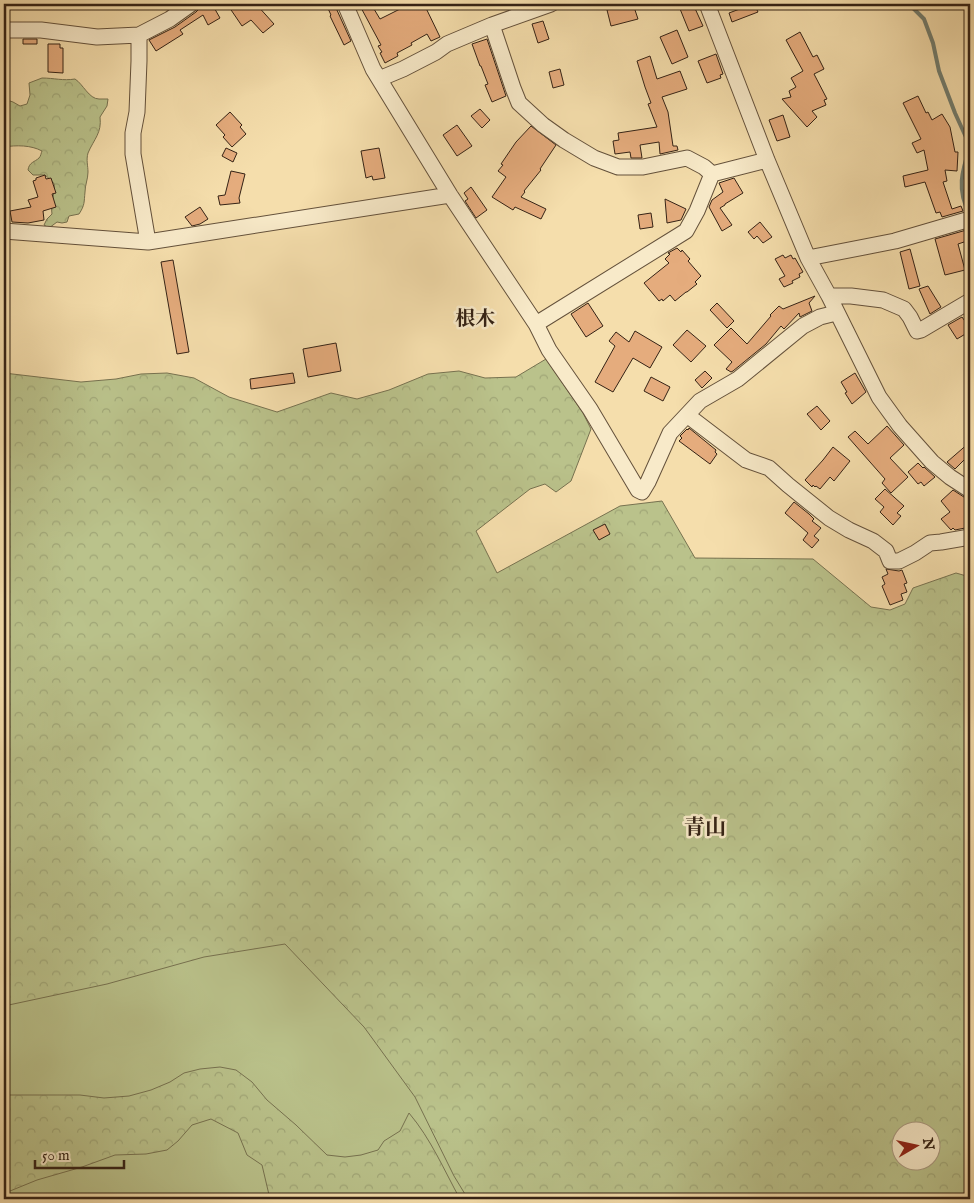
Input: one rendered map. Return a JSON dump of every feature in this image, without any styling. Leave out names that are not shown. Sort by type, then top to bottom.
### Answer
[{"type":"street","points":[[4,30],[41,30],[98,38],[139,36],[170,19],[191,4]]},
{"type":"street","points":[[345,4],[379,79],[450,195],[536,324],[549,350],[590,409],[638,490],[642,492],[645,487],[670,433],[700,401],[738,379],[803,326],[820,317],[836,313]]},
{"type":"street","points":[[379,79],[404,69],[447,44],[492,25],[551,4]]},
{"type":"street","points":[[707,4],[767,160],[808,258],[879,397],[900,426],[932,462],[970,490]]},
{"type":"street","points":[[492,25],[519,103],[564,140],[594,158],[618,167],[643,167],[687,158],[704,167],[712,174]]},
{"type":"street","points":[[139,36],[137,112],[133,133],[133,154],[148,242]]},
{"type":"street","points":[[712,174],[767,160]]},
{"type":"street","points":[[536,324],[686,231],[697,211],[712,174]]},
{"type":"street","points":[[4,231],[148,242],[450,195]]},
{"type":"street","points":[[808,258],[894,241],[970,219]]},
{"type":"street","points":[[829,296],[851,296],[883,300],[904,309],[917,331],[922,330],[970,301]]},
{"type":"street","points":[[686,416],[746,460],[769,468],[829,518],[873,541],[886,551],[890,561],[899,561],[916,553],[930,543],[970,537]]},
{"type":"green space","points":[[42,78],[75,79],[92,97],[108,99],[107,106],[100,117],[99,132],[88,153],[88,175],[82,208],[79,214],[69,216],[67,222],[57,222],[49,228],[44,225],[52,214],[54,184],[45,175],[33,175],[28,170],[31,164],[40,157],[42,151],[23,146],[4,147],[4,99],[20,106],[27,104],[30,95],[29,83]]},
{"type":"green space","points":[[546,359],[583,413],[591,429],[571,481],[556,492],[545,484],[530,489],[476,531],[497,573],[620,506],[662,501],[695,558],[813,559],[871,607],[890,610],[905,604],[913,588],[956,573],[970,577],[970,1199],[468,1199],[454,1176],[415,1097],[364,1027],[285,944],[204,957],[107,984],[4,1006],[4,373],[81,382],[116,379],[141,374],[167,373],[194,378],[229,397],[277,412],[331,393],[357,399],[389,390],[428,374],[459,371],[485,378],[516,377]]},
{"type":"green space","points":[[231,879],[632,1199],[4,1199],[4,906]]},
{"type":"green space","points":[[220,1067],[236,1070],[252,1082],[267,1100],[327,1155],[345,1157],[378,1150],[384,1141],[400,1131],[409,1113],[431,1144],[460,1199],[270,1199],[262,1165],[247,1155],[238,1133],[211,1119],[192,1125],[167,1150],[146,1154],[115,1155],[37,1180],[4,1194],[4,1095],[80,1095],[104,1098],[129,1096],[151,1090],[170,1082],[184,1073]]},
{"type":"building","points":[[207,4],[208,6],[212,4],[220,18],[208,25],[203,15],[180,30],[183,34],[156,51],[149,40],[175,27]]},
{"type":"building","points":[[227,4],[256,4],[274,24],[263,33],[251,20],[242,26]]},
{"type":"building","points":[[326,4],[336,4],[336,8],[351,41],[344,45],[330,16]]},
{"type":"building","points":[[359,4],[371,4],[380,19],[410,4],[424,4],[440,37],[431,41],[427,34],[411,43],[412,45],[397,53],[398,56],[385,63],[378,46],[381,45]]},
{"type":"building","points":[[633,4],[638,19],[611,26],[607,10]]},
{"type":"building","points":[[678,4],[693,4],[703,26],[689,31]]},
{"type":"building","points":[[754,4],[758,12],[732,22],[729,13]]},
{"type":"building","points":[[543,21],[549,39],[538,43],[532,24]]},
{"type":"building","points":[[677,30],[688,57],[672,64],[660,37]]},
{"type":"building","points":[[800,32],[813,57],[817,55],[824,69],[814,74],[827,99],[824,100],[826,105],[812,111],[817,117],[807,127],[782,99],[791,97],[789,91],[796,87],[791,78],[803,71],[786,40]]},
{"type":"building","points":[[23,39],[37,39],[37,44],[23,44]]},
{"type":"building","points":[[487,39],[506,96],[492,102],[485,85],[488,84],[472,44]]},
{"type":"building","points":[[48,44],[60,44],[60,48],[63,48],[63,73],[48,72]]},
{"type":"building","points":[[716,54],[723,74],[720,75],[721,78],[707,83],[698,61]]},
{"type":"building","points":[[650,56],[657,79],[680,71],[687,89],[662,97],[668,112],[673,146],[677,146],[678,150],[660,154],[659,142],[640,145],[642,158],[631,158],[630,152],[615,154],[613,141],[619,140],[618,133],[657,127],[648,104],[651,103],[637,61]]},
{"type":"building","points":[[560,69],[564,85],[553,88],[549,72]]},
{"type":"building","points":[[918,96],[926,113],[928,112],[932,120],[942,114],[950,127],[955,152],[958,152],[957,171],[945,170],[947,181],[943,182],[952,209],[961,206],[963,211],[942,217],[940,212],[936,213],[925,182],[905,187],[903,176],[928,170],[924,150],[917,153],[912,143],[921,139],[903,103]]},
{"type":"building","points":[[480,109],[490,120],[482,128],[471,116]]},
{"type":"building","points":[[230,112],[242,125],[240,127],[246,134],[232,147],[216,125]]},
{"type":"building","points":[[783,115],[790,137],[777,141],[769,120]]},
{"type":"building","points":[[457,125],[472,146],[457,156],[443,135]]},
{"type":"building","points":[[531,126],[556,145],[541,170],[521,197],[546,209],[541,219],[515,207],[513,210],[492,197],[506,177],[498,171],[503,165],[501,164],[516,142]]},
{"type":"building","points":[[226,148],[237,153],[233,162],[222,156]]},
{"type":"building","points":[[379,148],[385,178],[373,180],[372,176],[366,178],[361,151]]},
{"type":"building","points":[[231,171],[245,174],[239,198],[240,203],[220,205],[218,196],[225,195]]},
{"type":"building","points":[[45,175],[46,179],[51,178],[56,193],[52,194],[56,207],[43,211],[44,220],[28,223],[12,222],[10,211],[31,207],[28,200],[38,197],[33,181]]},
{"type":"building","points":[[734,178],[743,193],[720,208],[732,225],[722,231],[709,207],[712,200],[723,192],[719,183]]},
{"type":"building","points":[[471,187],[487,210],[476,218],[465,201],[468,199],[464,193]]},
{"type":"building","points":[[665,199],[686,209],[681,220],[667,223]]},
{"type":"building","points":[[200,207],[208,219],[192,226],[185,217]]},
{"type":"building","points":[[651,213],[653,227],[640,229],[638,215]]},
{"type":"building","points":[[760,222],[772,237],[763,243],[757,236],[754,239],[748,232]]},
{"type":"building","points":[[970,229],[970,240],[958,244],[965,270],[945,275],[935,239]]},
{"type":"building","points":[[677,248],[681,252],[682,250],[690,259],[688,261],[701,276],[695,282],[697,284],[675,301],[670,295],[663,301],[662,299],[659,301],[644,283],[669,263],[665,259],[670,254],[668,253]]},
{"type":"building","points":[[910,249],[920,286],[909,289],[900,252]]},
{"type":"building","points":[[783,255],[785,258],[791,255],[793,259],[795,258],[803,272],[799,274],[800,277],[792,281],[793,283],[784,287],[779,279],[785,276],[775,259]]},
{"type":"building","points":[[173,260],[189,352],[177,354],[161,262]]},
{"type":"building","points":[[928,286],[941,307],[930,314],[919,289]]},
{"type":"building","points":[[815,296],[809,303],[812,311],[800,317],[799,313],[784,329],[781,326],[766,344],[733,371],[731,372],[726,369],[732,362],[714,345],[731,328],[747,344],[779,306],[783,309]]},
{"type":"building","points":[[588,303],[603,326],[586,337],[571,314]]},
{"type":"building","points":[[717,303],[734,321],[727,328],[710,310]]},
{"type":"building","points":[[962,317],[969,327],[965,330],[967,333],[957,339],[948,325]]},
{"type":"building","points":[[687,330],[706,346],[691,362],[673,345]]},
{"type":"building","points":[[635,331],[662,347],[650,368],[633,358],[613,392],[595,382],[615,346],[609,341],[616,332],[629,342]]},
{"type":"building","points":[[336,343],[341,371],[308,377],[303,349]]},
{"type":"building","points":[[705,371],[712,378],[702,388],[695,380]]},
{"type":"building","points":[[293,373],[295,383],[251,389],[250,379]]},
{"type":"building","points":[[855,373],[866,392],[852,404],[841,382]]},
{"type":"building","points":[[651,377],[670,387],[663,401],[644,391]]},
{"type":"building","points":[[817,406],[830,421],[821,430],[807,414]]},
{"type":"building","points":[[887,426],[904,445],[890,458],[908,477],[891,493],[882,483],[885,479],[848,437],[855,431],[868,444]]},
{"type":"building","points":[[689,428],[716,450],[717,454],[710,464],[679,441],[682,438],[680,436]]},
{"type":"building","points":[[970,442],[970,454],[955,469],[947,462]]},
{"type":"building","points":[[833,447],[850,461],[834,481],[830,477],[820,489],[813,485],[812,487],[805,480]]},
{"type":"building","points":[[918,463],[935,477],[924,486],[921,482],[918,484],[908,472]]},
{"type":"building","points":[[885,489],[904,506],[897,513],[901,516],[893,525],[880,512],[884,507],[875,499]]},
{"type":"building","points":[[953,490],[970,502],[970,524],[965,528],[955,530],[953,528],[951,530],[941,519],[950,512],[941,501]]},
{"type":"building","points":[[794,502],[809,514],[814,519],[812,521],[821,528],[814,536],[819,540],[812,548],[803,540],[808,533],[785,513]]},
{"type":"building","points":[[605,524],[610,534],[599,540],[593,530]]},
{"type":"building","points":[[886,569],[902,570],[907,583],[904,584],[907,592],[901,594],[903,600],[890,605],[882,586],[885,584],[882,577],[888,574]]},
{"type":"waterway","points":[[909,4],[924,19],[933,43],[939,71],[970,146],[962,180],[963,197],[970,215]]},
{"type":"district","name":"根木","points":[[475,318]]},
{"type":"district","name":"青山","points":[[705,827]]}]
